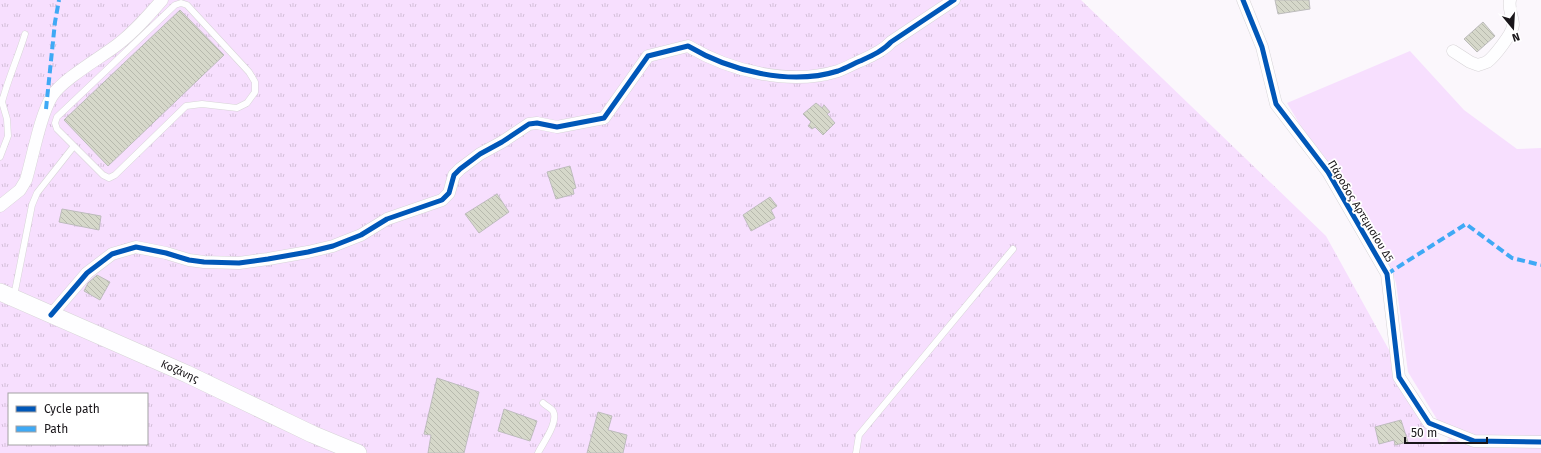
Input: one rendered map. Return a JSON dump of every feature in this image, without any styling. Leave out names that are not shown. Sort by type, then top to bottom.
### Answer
[{"type":"street","points":[[0,206],[20,190],[26,180],[46,109],[56,91],[68,80],[128,36],[162,0]]},
{"type":"street","points":[[52,315],[87,274],[112,254],[136,247],[166,253],[197,262],[217,263],[268,259],[308,252],[357,238],[387,219],[442,200],[447,196],[453,177],[460,169],[480,154],[502,142],[529,124],[537,123],[557,127],[604,118],[648,56],[688,46],[703,55],[725,64],[765,74],[794,76],[831,72],[842,69],[885,49],[891,42],[954,0]]},
{"type":"street","name":"Πάροδος Αρτεμισίου Δ5","points":[[1243,0],[1262,47],[1276,104],[1328,172],[1387,274],[1399,377],[1429,423],[1474,441],[1541,442]]},
{"type":"street","points":[[1453,51],[1470,62],[1478,65],[1488,62],[1510,33],[1513,25],[1510,15],[1510,0]]},
{"type":"street","name":"Κοζάνης","points":[[7,295],[186,374],[312,434],[358,453]]},
{"type":"lane","points":[[181,3],[187,5],[250,72],[255,82],[255,92],[247,103],[237,108],[202,104],[186,106],[115,175],[109,178],[103,175],[74,146],[57,129],[55,123],[57,117],[175,5],[181,3]]},
{"type":"lane","points":[[0,157],[8,136],[7,120],[1,101],[25,34]]},
{"type":"lane","points":[[7,295],[32,205],[37,193],[74,146]]},
{"type":"lane","points":[[856,453],[859,435],[1013,249]]},
{"type":"lane","points":[[538,453],[554,424],[552,410],[543,404]]},
{"type":"green space","points":[[0,0],[1081,0],[1326,236],[1446,453],[0,453]]},
{"type":"green space","points":[[1410,51],[1464,110],[1517,149],[1541,148],[1541,453],[1435,453],[1449,439],[1408,372],[1396,283],[1388,261],[1337,177],[1302,128],[1287,103]]},
{"type":"building","points":[[1275,0],[1309,0],[1310,9],[1278,14]]},
{"type":"building","points":[[180,10],[224,55],[108,166],[64,120]]},
{"type":"building","points":[[1483,22],[1495,36],[1477,52],[1464,39]]},
{"type":"building","points":[[816,103],[822,108],[824,105],[830,112],[827,114],[835,123],[823,135],[815,127],[812,129],[808,126],[811,122],[803,114]]},
{"type":"building","points":[[570,166],[576,188],[573,189],[574,194],[556,199],[547,172]]},
{"type":"building","points":[[497,194],[509,212],[479,233],[465,214]]},
{"type":"building","points":[[770,197],[777,206],[771,210],[775,218],[751,231],[743,215]]},
{"type":"building","points":[[62,209],[101,216],[99,230],[59,222]]},
{"type":"building","points":[[97,275],[110,282],[100,300],[84,291],[88,283]]},
{"type":"building","points":[[437,378],[479,392],[464,453],[428,453],[431,435],[424,434]]},
{"type":"building","points":[[504,409],[537,421],[530,441],[498,431]]},
{"type":"building","points":[[598,412],[612,416],[608,430],[627,435],[623,453],[587,453]]},
{"type":"building","points":[[1401,420],[1408,442],[1395,445],[1394,440],[1379,444],[1375,427]]},
{"type":"marked path","points":[[46,109],[55,22],[59,0]]},
{"type":"marked path","points":[[1387,274],[1466,224],[1512,258],[1541,265]]},
{"type":"cycle path","points":[[51,315],[87,273],[112,254],[136,247],[166,253],[189,260],[204,262],[239,263],[268,259],[333,246],[361,235],[387,219],[442,200],[449,193],[454,175],[460,169],[480,154],[502,142],[529,124],[537,123],[557,127],[604,118],[648,56],[688,46],[722,63],[761,74],[800,77],[819,75],[838,71],[877,53],[954,0]]},
{"type":"cycle path","points":[[1243,0],[1262,47],[1276,104],[1328,172],[1387,274],[1399,377],[1429,423],[1474,441],[1541,442]]}]
